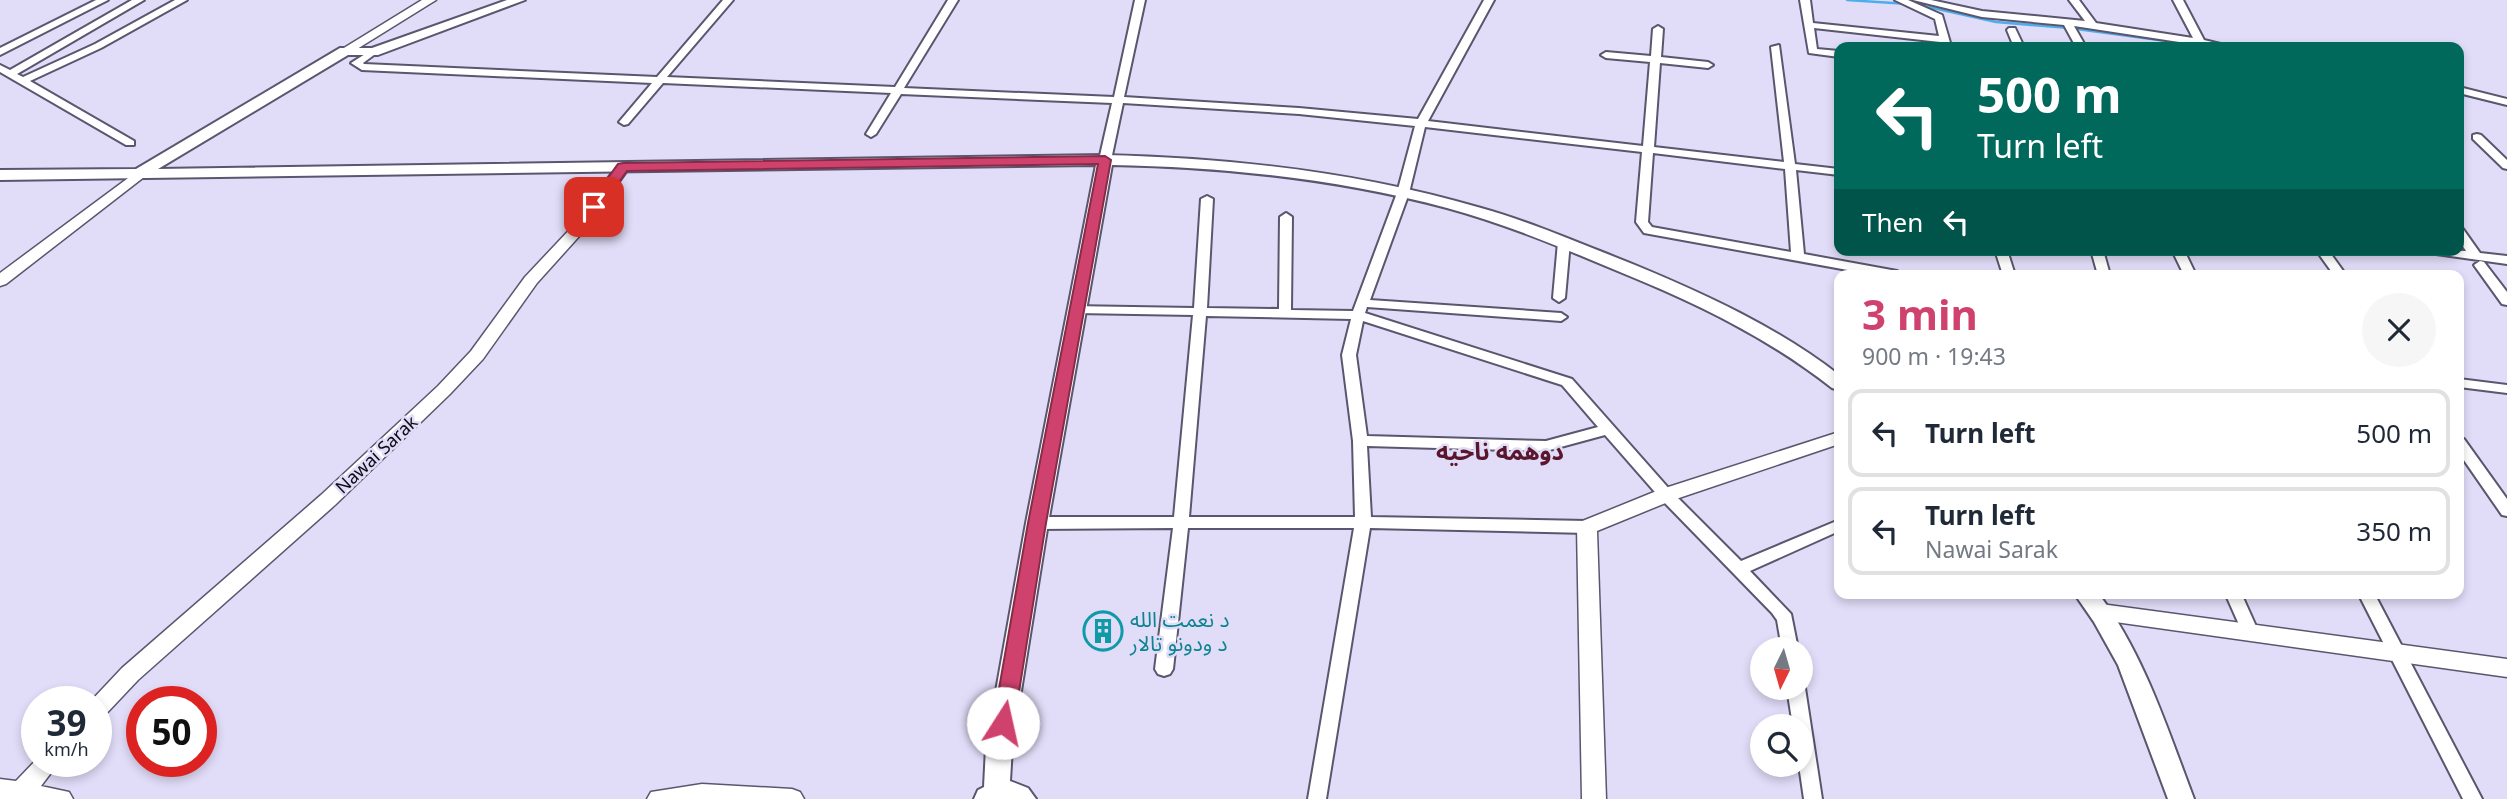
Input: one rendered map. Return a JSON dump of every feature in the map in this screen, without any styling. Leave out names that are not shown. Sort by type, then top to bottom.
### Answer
[{"type":"main road","points":[[139,174],[345,51],[373,52],[519,0]]},
{"type":"main road","points":[[0,175],[1105,160],[1173,160],[1246,167],[1403,193],[1509,222],[1704,300],[1804,355],[1834,380]]},
{"type":"main road","points":[[1023,799],[1012,793],[991,796],[1037,523],[1105,160]]},
{"type":"main road","points":[[2090,599],[2101,612],[2136,681],[2181,799]]},
{"type":"street","points":[[0,52],[103,0]]},
{"type":"street","points":[[5,70],[139,0]]},
{"type":"street","points":[[24,80],[98,46],[182,0]]},
{"type":"street","points":[[345,51],[430,0]]},
{"type":"street","points":[[624,122],[728,0]]},
{"type":"street","points":[[871,134],[953,0]]},
{"type":"street","points":[[1105,160],[1140,0]]},
{"type":"street","points":[[1317,799],[1363,522],[1360,441],[1349,355],[1360,309],[1403,193],[1421,122],[1489,0]]},
{"type":"street","points":[[1805,0],[1812,51],[1834,53]]},
{"type":"street","points":[[1900,0],[2071,28],[2093,25],[2200,42]]},
{"type":"street","points":[[2074,0],[2093,25]]},
{"type":"street","points":[[2178,0],[2200,42]]},
{"type":"street","points":[[1917,3],[1939,17],[1945,42]]},
{"type":"street","points":[[2085,15],[2195,31]]},
{"type":"street","points":[[1808,25],[1931,42]]},
{"type":"street","points":[[2071,28],[2078,42]]},
{"type":"street","points":[[1658,29],[1642,222],[1648,230],[1868,270]]},
{"type":"street","points":[[2012,30],[2017,42]]},
{"type":"street","points":[[1776,47],[1798,258]]},
{"type":"street","points":[[373,52],[356,62],[362,67],[1118,100],[1299,111],[1421,122],[1834,171]]},
{"type":"street","points":[[1606,55],[1708,65]]},
{"type":"street","points":[[5,70],[130,143]]},
{"type":"street","points":[[2464,91],[2507,102]]},
{"type":"street","points":[[2477,136],[2507,166]]},
{"type":"street","name":"Nawai Sarak","points":[[112,693],[130,674],[327,500],[444,390],[477,355],[531,280],[578,229],[623,167]]},
{"type":"street","points":[[0,281],[139,174]]},
{"type":"street","points":[[1164,669],[1183,522],[1202,312],[1207,200]]},
{"type":"street","points":[[1285,312],[1286,217]]},
{"type":"street","points":[[2464,240],[2507,301]]},
{"type":"street","points":[[1559,298],[1564,242]]},
{"type":"street","points":[[2460,256],[2478,260],[2507,260]]},
{"type":"street","points":[[1076,309],[1202,312],[1360,309],[1561,317]]},
{"type":"street","points":[[1360,309],[1567,382],[1666,495],[1778,609],[1785,619],[1788,637]]},
{"type":"street","points":[[2464,384],[2507,389]]},
{"type":"street","points":[[1360,441],[1546,446],[1608,429]]},
{"type":"street","points":[[1037,523],[1363,522],[1587,527],[1666,495],[1834,440]]},
{"type":"street","points":[[2464,449],[2507,511]]},
{"type":"street","points":[[1587,527],[1594,799]]},
{"type":"street","points":[[1739,569],[1834,527]]},
{"type":"street","points":[[2236,599],[2251,633]]},
{"type":"street","points":[[2368,599],[2473,799]]},
{"type":"street","points":[[2101,612],[2507,668]]},
{"type":"street","points":[[1798,700],[1813,799]]},
{"type":"street","points":[[6,792],[27,777]]},
{"type":"street","points":[[6,792],[61,799]]},
{"type":"street","points":[[659,799],[702,794],[792,799]]},
{"type":"waterway","points":[[1847,0],[1908,4]]},
{"type":"waterway","points":[[1915,4],[1996,22],[2069,28],[2174,42]]},
{"type":"waterway","points":[[2464,95],[2507,105]]},
{"type":"place","name":"د نعمت الله د ودونو تالار","points":[[1103,631]]},
{"type":"district","name":"دوهمه ناحیه","points":[[1500,450]]},
{"type":"route","points":[[594,207],[623,167],[1105,160],[1037,523],[1003,723]]}]
